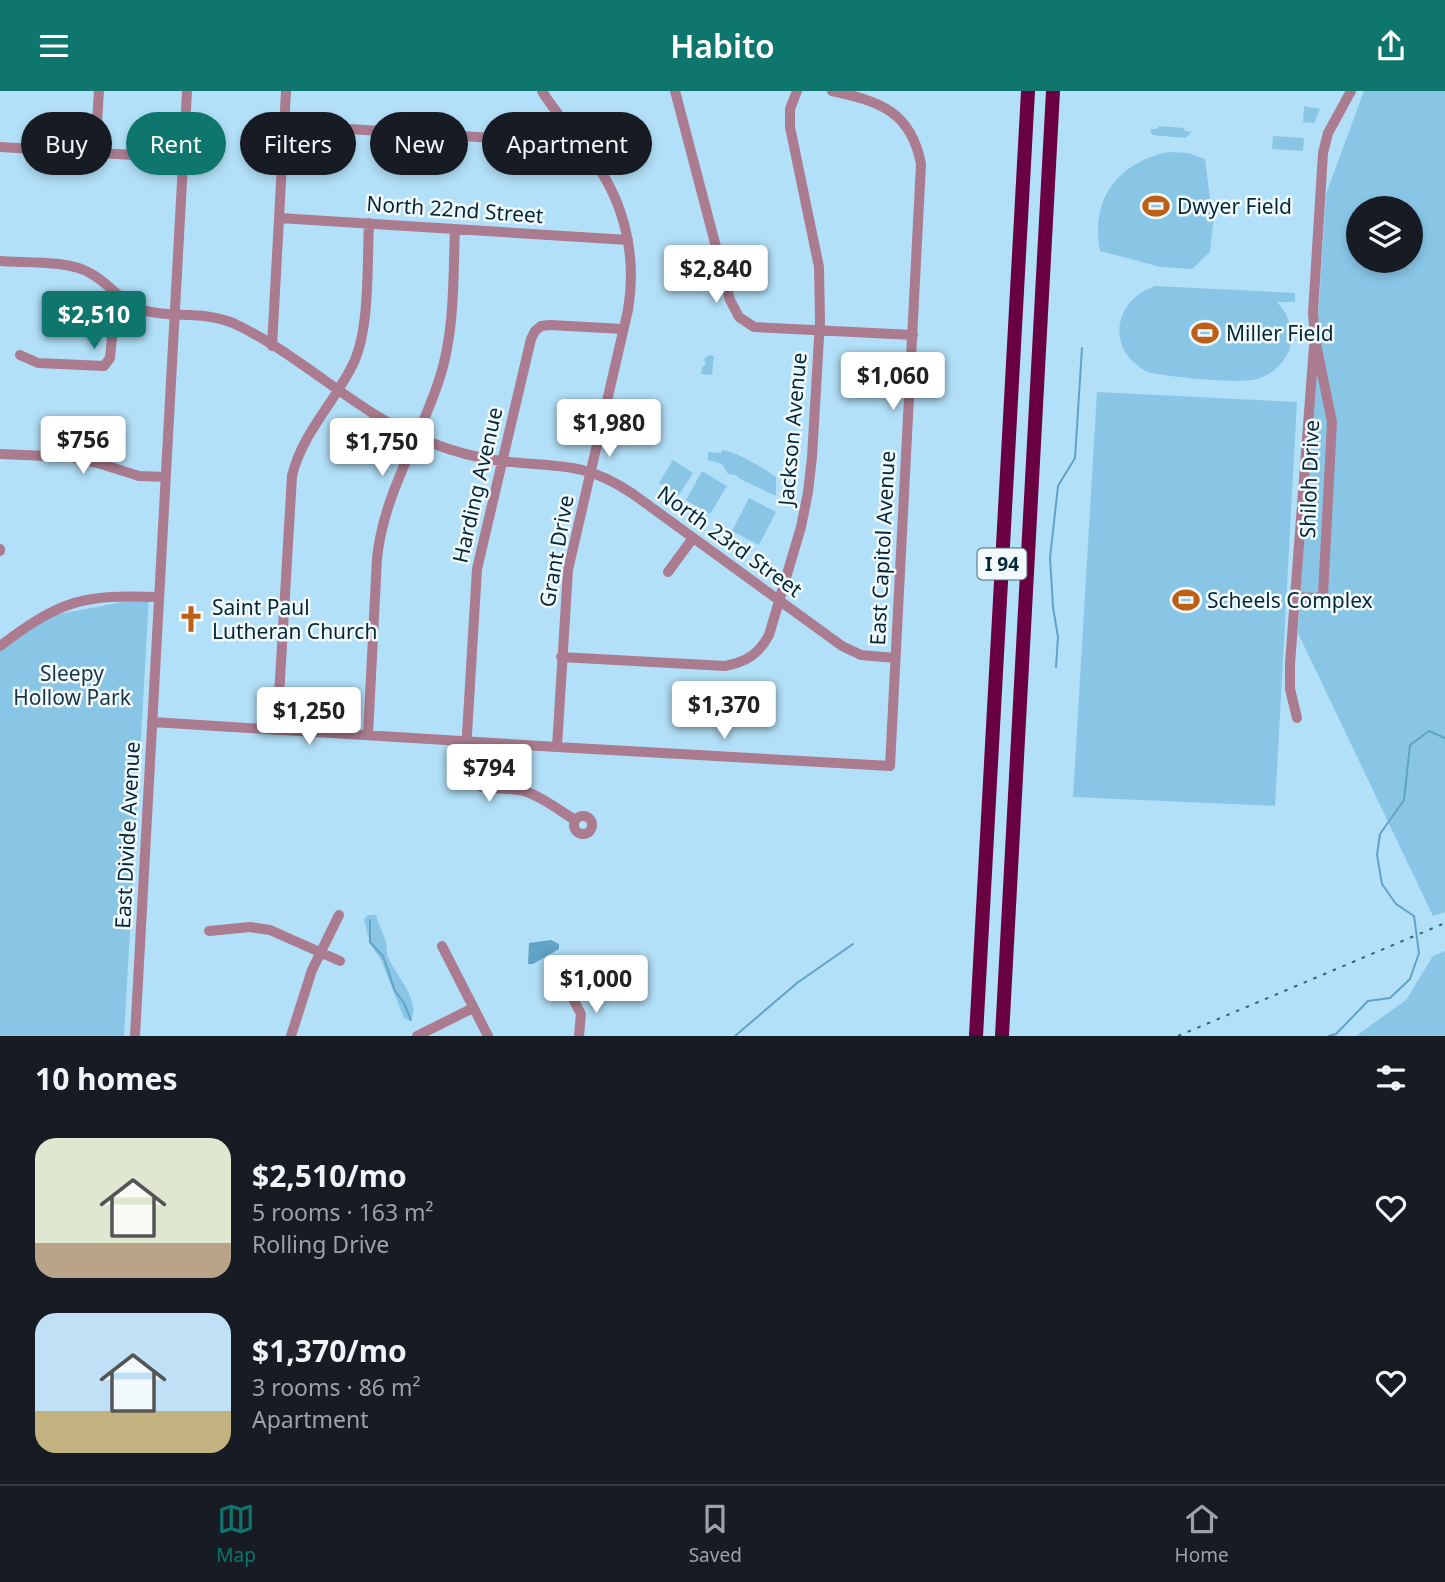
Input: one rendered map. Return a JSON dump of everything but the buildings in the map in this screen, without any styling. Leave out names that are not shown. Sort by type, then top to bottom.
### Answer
[{"type":"highway","name":"I 94","points":[[976,1036],[1028,91]]},
{"type":"highway","name":"I 94","points":[[1002,1036],[1053,91]]},
{"type":"street","points":[[98,112],[99,91]]},
{"type":"street","name":"East Divide Avenue","points":[[186,112],[187,91]]},
{"type":"street","points":[[285,112],[286,91]]},
{"type":"street","name":"Grant Drive","points":[[542,91],[557,112]]},
{"type":"street","points":[[675,91],[730,300],[743,322],[754,327],[913,335]]},
{"type":"street","name":"Jackson Avenue","points":[[561,657],[725,666],[755,654],[765,642],[800,527],[810,480],[820,330],[819,267],[789,127],[790,109],[797,91]]},
{"type":"street","name":"East Capitol Avenue","points":[[557,747],[890,766],[922,172],[917,147],[904,124],[886,107],[863,97],[832,91]]},
{"type":"street","name":"Shiloh Drive","points":[[1295,597],[1317,598],[1323,594],[1332,422],[1315,339],[1313,313],[1323,153],[1328,133],[1351,91]]},
{"type":"street","points":[[356,129],[482,137]]},
{"type":"street","points":[[0,147],[21,148]]},
{"type":"street","name":"East Divide Avenue","points":[[135,1036],[182,175]]},
{"type":"street","points":[[272,346],[281,175]]},
{"type":"street","name":"Grant Drive","points":[[557,747],[568,570],[631,290],[628,240],[618,206],[604,175]]},
{"type":"street","name":"North 22nd Street","points":[[279,218],[628,240]]},
{"type":"street","points":[[276,730],[292,476],[300,451],[354,362],[362,339],[369,223]]},
{"type":"street","points":[[368,735],[380,536],[388,502],[437,387],[447,348],[455,229]]},
{"type":"street","name":"North 23rd Street","points":[[0,261],[81,268],[96,276],[124,299],[147,311],[202,314],[224,320],[272,346],[416,437],[452,450],[502,461],[561,465],[590,471],[622,487],[848,649],[868,656],[895,658]]},
{"type":"street","points":[[20,355],[38,363],[104,366],[110,358],[114,316],[124,299]]},
{"type":"street","name":"Harding Avenue","points":[[575,820],[528,792],[474,785],[466,772],[477,569],[535,331],[541,326],[550,325],[623,329]]},
{"type":"street","name":"Shiloh Drive","points":[[1297,718],[1290,689],[1315,339]]},
{"type":"street","points":[[0,454],[71,457],[139,476],[165,477]]},
{"type":"street","points":[[668,572],[693,538]]},
{"type":"street","points":[[0,646],[33,621],[69,604],[111,596],[159,597]]},
{"type":"street","points":[[152,722],[557,747]]},
{"type":"street","points":[[290,1036],[320,951],[339,915]]},
{"type":"street","points":[[209,931],[263,928],[278,932],[340,961]]},
{"type":"street","points":[[442,946],[488,1036]]},
{"type":"street","points":[[574,1001],[581,1014],[579,1036]]},
{"type":"street","points":[[417,1036],[473,1008]]},
{"type":"green space","points":[[1364,91],[1445,91],[1445,912],[1433,916],[1298,633],[1326,194]]},
{"type":"green space","points":[[1304,106],[1320,109],[1314,123],[1303,122]]},
{"type":"green space","points":[[1159,126],[1183,128],[1192,132],[1185,138],[1152,135],[1150,129],[1157,129]]},
{"type":"green space","points":[[1273,136],[1304,138],[1303,151],[1272,149]]},
{"type":"green space","name":"Dwyer Field","points":[[1169,152],[1188,153],[1205,159],[1213,223],[1210,252],[1192,269],[1161,267],[1100,251],[1099,215],[1112,186],[1135,164]]},
{"type":"green space","points":[[1155,286],[1295,293],[1295,302],[1277,302],[1291,328],[1288,353],[1273,371],[1257,379],[1203,379],[1148,372],[1134,363],[1125,352],[1120,340],[1120,327],[1123,314],[1130,303]]},
{"type":"green space","points":[[709,355],[714,356],[712,375],[701,374],[702,367],[706,364],[704,359]]},
{"type":"green space","name":"Scheels Complex","points":[[1097,392],[1297,402],[1275,806],[1073,797]]},
{"type":"green space","points":[[722,450],[743,457],[776,477],[776,496],[736,475],[728,474],[722,464],[708,460],[708,452],[721,453]]},
{"type":"green space","points":[[673,460],[693,473],[679,495],[659,483]]},
{"type":"green space","points":[[702,471],[727,486],[710,514],[686,500]]},
{"type":"green space","points":[[749,498],[776,512],[759,545],[732,531]]},
{"type":"green space","name":"Sleepy Hollow Park","points":[[149,597],[124,1036],[0,1036],[0,646],[39,618]]},
{"type":"green space","points":[[368,915],[376,915],[386,941],[388,957],[411,997],[413,1014],[410,1021],[404,1018],[381,960],[370,944],[364,919]]},
{"type":"green space","points":[[1445,951],[1445,1036],[1356,1036],[1406,1000],[1433,956]]},
{"type":"shaded area","points":[[551,940],[559,944],[559,949],[533,964],[528,964],[529,943]]},
{"type":"waterway","points":[[1056,667],[1058,637],[1050,558],[1058,486],[1075,458],[1082,348]]},
{"type":"waterway","points":[[1329,1036],[1336,1034],[1368,1001],[1390,998],[1410,979],[1419,953],[1414,916],[1396,904],[1382,884],[1377,855],[1380,834],[1404,800],[1410,745],[1429,731],[1445,738]]},
{"type":"waterway","points":[[370,920],[370,942],[383,956],[395,991],[411,1020]]},
{"type":"waterway","points":[[735,1036],[797,983],[853,944]]},
{"type":"railway","points":[[1178,1036],[1445,923]]},
{"type":"place","name":"Dwyer Field","points":[[1156,206]]},
{"type":"place","name":"Miller Field","points":[[1205,333]]},
{"type":"place","name":"Scheels Complex","points":[[1186,600]]},
{"type":"place","name":"Saint Paul Lutheran Church","points":[[191,619]]}]
